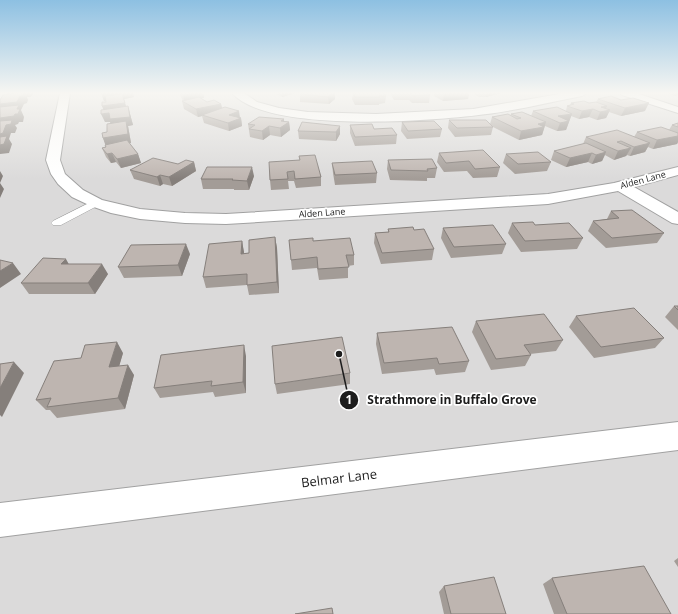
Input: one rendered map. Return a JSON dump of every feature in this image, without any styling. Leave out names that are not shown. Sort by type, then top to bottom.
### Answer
[{"type":"street","name":"Alden Lane","points":[[60,122],[53,160],[54,167],[57,174],[71,190],[95,203],[125,212],[155,216],[193,219],[226,219],[548,199],[621,186],[678,171]]},
{"type":"street","points":[[621,186],[678,219]]},
{"type":"street","name":"Belmar Lane","points":[[0,520],[678,436]]},
{"type":"lane","points":[[57,223],[95,203]]},
{"type":"shaded area","points":[[0,122],[678,122],[678,614],[0,614]]},
{"type":"building","points":[[0,122],[12,122],[11,124],[6,125],[3,133],[0,134]]},
{"type":"building","points":[[126,122],[128,134],[103,138],[102,133],[107,132],[107,124]]},
{"type":"building","points":[[252,122],[289,122],[280,128],[269,126],[262,131],[249,129],[255,125],[248,124]]},
{"type":"building","points":[[302,122],[340,126],[336,132],[298,131]]},
{"type":"building","points":[[402,122],[435,122],[442,129],[408,131]]},
{"type":"building","points":[[451,122],[488,122],[493,127],[457,128]]},
{"type":"building","points":[[502,122],[546,122],[538,124],[544,127],[521,131]]},
{"type":"building","points":[[678,123],[678,127],[672,125]]},
{"type":"building","points":[[372,124],[374,129],[392,128],[397,135],[355,137],[350,125]]},
{"type":"building","points":[[661,127],[678,133],[678,136],[657,140],[637,132]]},
{"type":"building","points":[[617,130],[650,143],[634,147],[621,141],[617,142],[631,148],[618,151],[586,137]]},
{"type":"building","points":[[7,136],[4,144],[0,145],[0,137]]},
{"type":"building","points":[[127,140],[138,154],[117,159],[112,153],[107,154],[102,148],[106,147],[105,145]]},
{"type":"building","points":[[586,143],[606,152],[596,155],[592,153],[570,158],[554,151]]},
{"type":"building","points":[[483,150],[500,167],[475,169],[469,161],[446,163],[439,153]]},
{"type":"building","points":[[538,152],[551,162],[518,164],[506,154]]},
{"type":"building","points":[[315,155],[321,177],[295,179],[294,171],[287,172],[288,179],[270,180],[269,162],[300,160],[299,156]]},
{"type":"building","points":[[153,158],[178,164],[186,160],[194,162],[169,177],[160,175],[157,177],[130,170]]},
{"type":"building","points":[[432,159],[437,168],[427,169],[428,171],[391,170],[388,160]]},
{"type":"building","points":[[372,161],[377,173],[335,175],[332,163]]},
{"type":"building","points":[[207,167],[252,167],[247,181],[232,180],[233,179],[201,179]]},
{"type":"building","points":[[632,210],[664,233],[612,238],[593,221],[619,218],[611,211]]},
{"type":"building","points":[[533,222],[535,225],[569,223],[583,238],[525,241],[512,223]]},
{"type":"building","points":[[493,225],[506,244],[454,247],[443,228]]},
{"type":"building","points":[[413,227],[414,230],[424,229],[434,249],[382,253],[375,233],[389,232],[388,229]]},
{"type":"building","points":[[275,237],[277,282],[247,285],[247,274],[203,277],[209,244],[242,241],[241,254],[249,253],[249,240]]},
{"type":"building","points":[[313,238],[313,241],[350,238],[354,255],[346,255],[349,267],[318,269],[317,257],[291,260],[289,240]]},
{"type":"building","points":[[186,244],[178,265],[118,267],[131,245]]},
{"type":"building","points":[[43,258],[66,259],[61,264],[102,264],[88,283],[21,283]]},
{"type":"building","points":[[0,260],[13,263],[0,271]]},
{"type":"building","points":[[634,308],[664,338],[601,347],[576,316]]},
{"type":"building","points":[[544,314],[563,340],[524,345],[531,355],[496,359],[476,321]]},
{"type":"building","points":[[452,327],[469,361],[439,364],[437,358],[384,363],[377,333]]},
{"type":"building","points":[[342,337],[350,373],[275,384],[272,346]]},
{"type":"building","points":[[117,342],[109,367],[128,365],[118,398],[47,407],[51,398],[36,400],[54,361],[81,358],[85,345]]},
{"type":"building","points":[[244,345],[243,382],[211,386],[212,381],[154,388],[161,355]]},
{"type":"building","points":[[14,362],[0,388],[0,364]]},
{"type":"building","points":[[644,566],[671,614],[567,614],[552,578]]},
{"type":"building","points":[[494,577],[506,614],[451,614],[444,586]]},
{"type":"building","points":[[332,608],[333,614],[295,614]]},
{"type":"place","name":"Strathmore in Buffalo Grove","points":[[339,354]]}]
